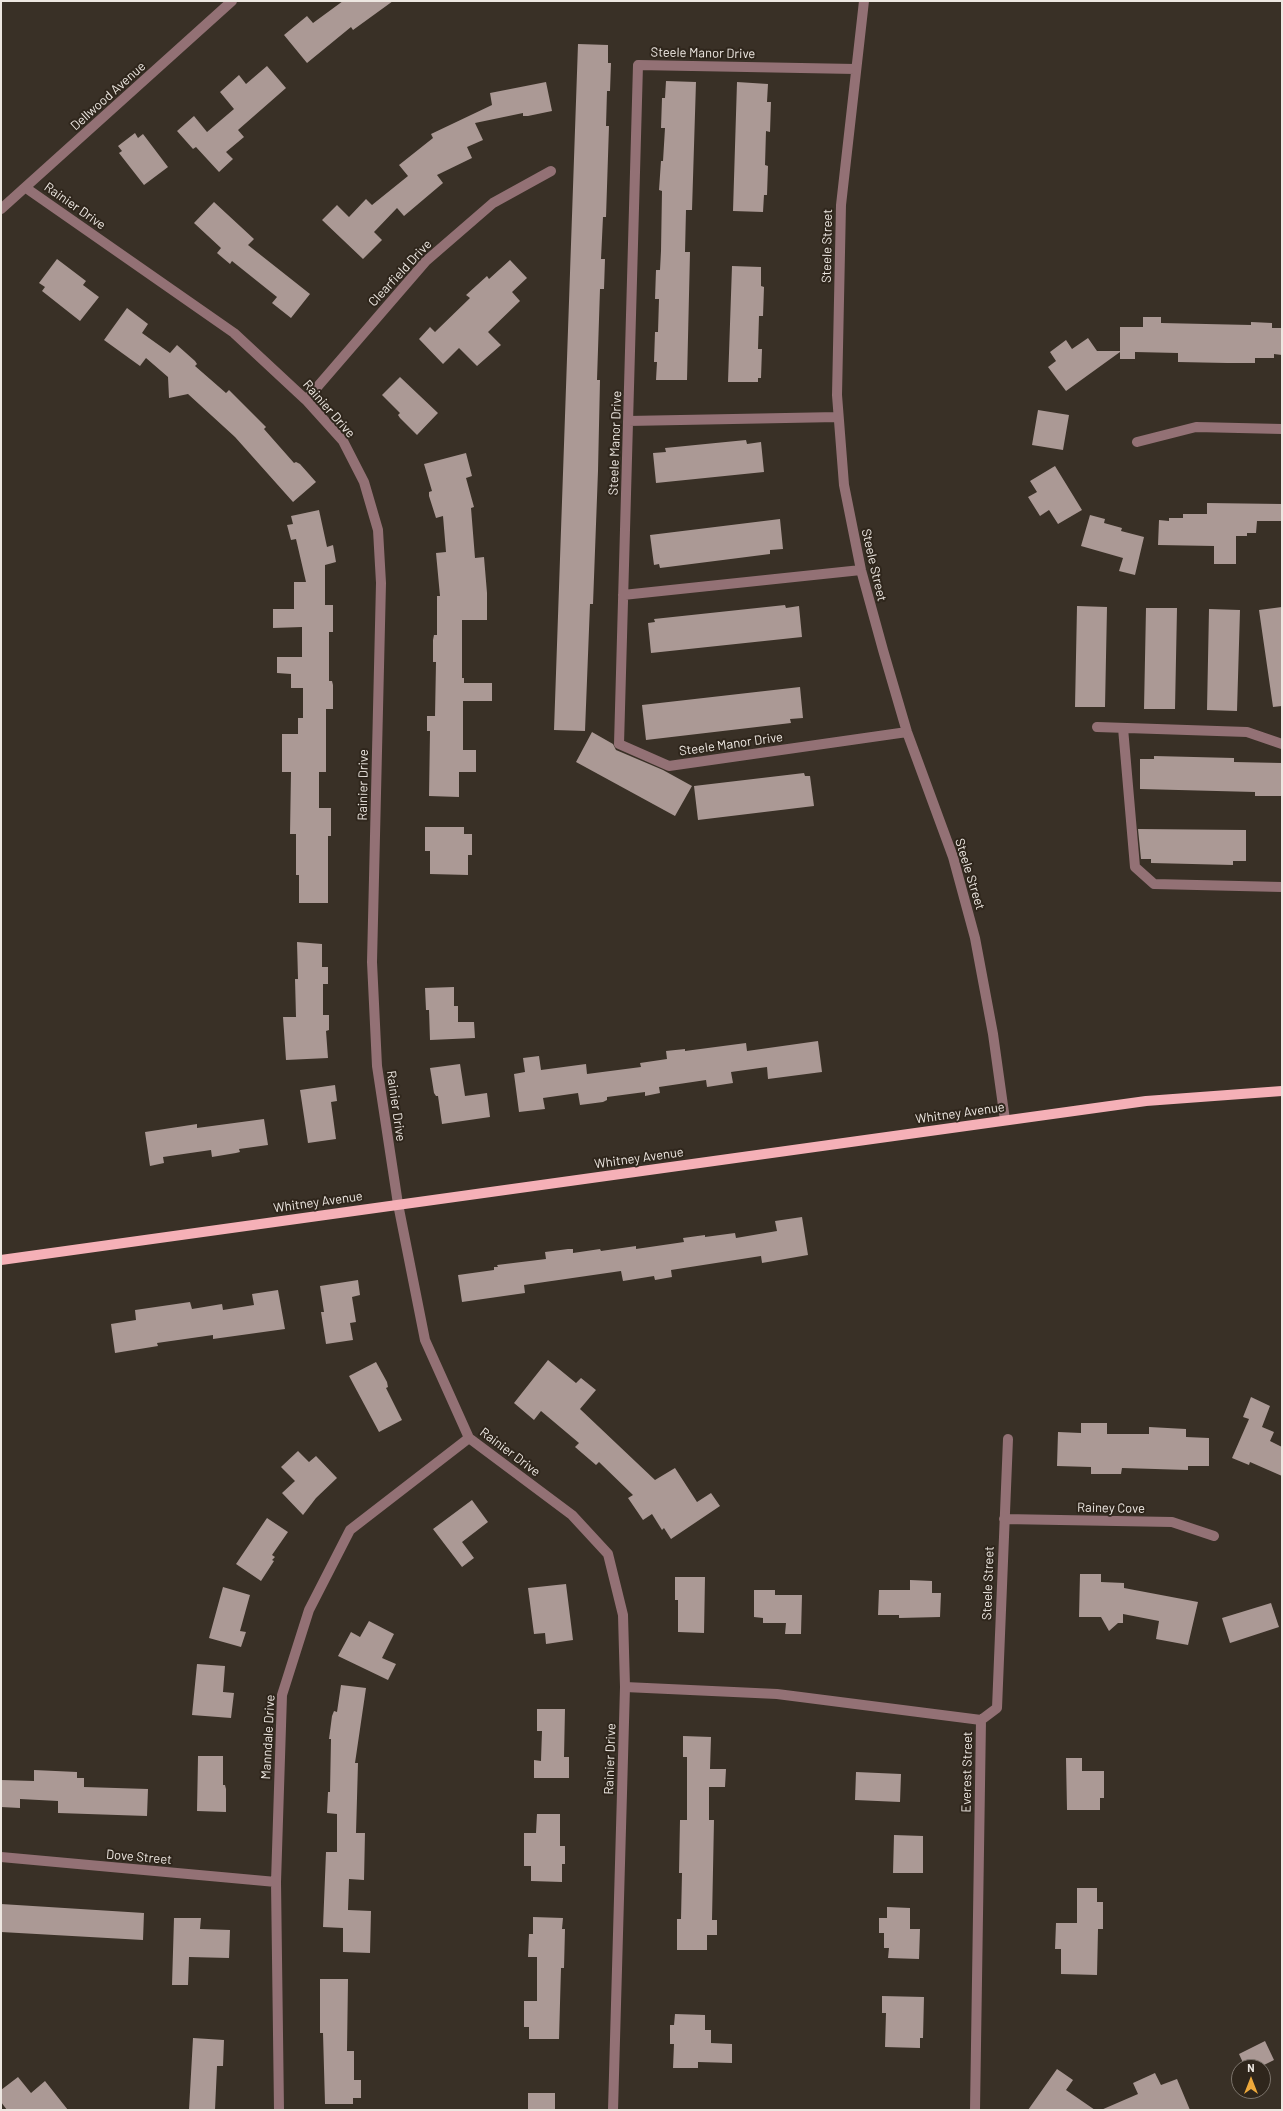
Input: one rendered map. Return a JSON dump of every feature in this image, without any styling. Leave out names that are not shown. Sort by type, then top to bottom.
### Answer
[{"type":"main road","name":"Whitney Avenue","points":[[1,1260],[1146,1101],[1282,1091]]},
{"type":"street","name":"Dellwood Avenue","points":[[1,209],[232,1]]},
{"type":"street","name":"Steele Street","points":[[864,1],[855,69],[841,205],[837,395],[844,485],[861,570],[907,732],[953,857],[975,938],[993,1034],[1005,1120]]},
{"type":"street","name":"Steele Manor Drive","points":[[855,69],[638,65],[619,744],[668,766],[907,732]]},
{"type":"street","name":"Clearfield Drive","points":[[306,400],[426,261],[493,203],[551,171]]},
{"type":"street","name":"Rainier Drive","points":[[26,188],[234,333],[306,400],[342,441],[364,482],[378,530],[381,583],[372,962],[377,1066],[398,1204],[424,1340],[469,1438],[572,1515],[608,1554],[623,1615],[625,1688],[613,2110]]},
{"type":"street","points":[[628,420],[838,417]]},
{"type":"street","points":[[1137,442],[1196,427],[1282,429]]},
{"type":"street","points":[[623,595],[861,570]]},
{"type":"street","points":[[1097,727],[1247,732],[1282,744]]},
{"type":"street","points":[[1123,728],[1135,867],[1154,884],[1282,886]]},
{"type":"street","name":"Manndale Drive","points":[[279,2110],[276,1882],[282,1695],[309,1610],[350,1530],[469,1438]]},
{"type":"street","name":"Steele Street","points":[[981,1720],[997,1708],[1008,1439]]},
{"type":"street","name":"Rainey Cove","points":[[1004,1519],[1172,1522],[1214,1536]]},
{"type":"street","name":"Everest Street","points":[[625,1688],[777,1694],[981,1720],[975,2110]]},
{"type":"street","name":"Dove Street","points":[[1,1858],[276,1882]]},
{"type":"building","points":[[343,1],[393,1],[353,30],[351,27],[307,63],[284,35],[307,16],[313,23]]},
{"type":"building","points":[[578,44],[608,45],[608,63],[611,63],[610,91],[607,91],[606,126],[609,126],[606,217],[603,217],[601,259],[605,259],[604,289],[600,289],[597,380],[600,380],[598,471],[593,604],[590,604],[585,731],[554,730]]},
{"type":"building","points":[[267,66],[286,88],[238,130],[244,137],[226,152],[233,159],[219,172],[196,147],[193,149],[177,131],[194,116],[207,132],[234,109],[220,92],[239,75],[246,84]]},
{"type":"building","points":[[666,81],[696,82],[692,210],[686,210],[685,252],[690,252],[687,380],[656,380],[657,362],[654,362],[655,332],[658,332],[659,299],[655,299],[656,270],[660,270],[661,251],[662,191],[659,190],[665,128],[661,128],[662,98],[665,98]]},
{"type":"building","points":[[546,82],[552,111],[528,116],[523,116],[523,113],[475,123],[483,140],[467,147],[472,158],[437,175],[443,183],[404,216],[397,208],[374,232],[382,240],[363,259],[322,220],[337,205],[349,217],[366,199],[372,205],[408,176],[399,165],[433,138],[431,134],[492,105],[490,93]]},
{"type":"building","points":[[737,82],[768,84],[767,102],[771,102],[770,132],[766,131],[765,165],[768,166],[767,195],[764,195],[763,212],[733,211]]},
{"type":"building","points":[[135,133],[138,138],[143,134],[168,167],[144,185],[119,153],[122,151],[118,146]]},
{"type":"building","points":[[214,202],[254,239],[248,245],[310,294],[291,318],[272,303],[277,297],[232,261],[230,264],[217,253],[221,248],[194,223]]},
{"type":"building","points":[[57,259],[86,281],[83,285],[99,297],[80,321],[42,291],[45,287],[39,283]]},
{"type":"building","points":[[510,260],[527,278],[512,292],[520,301],[488,332],[501,345],[477,366],[459,348],[443,364],[419,339],[430,327],[435,332],[470,298],[466,295],[487,276],[489,279]]},
{"type":"building","points":[[732,266],[761,267],[761,286],[764,287],[763,316],[759,316],[758,349],[762,349],[761,378],[758,378],[758,382],[728,382]]},
{"type":"building","points":[[127,308],[148,324],[142,333],[170,353],[177,345],[195,361],[197,364],[195,366],[226,393],[229,390],[266,427],[264,429],[294,463],[296,462],[300,464],[316,482],[293,502],[235,437],[188,394],[169,398],[168,377],[146,358],[140,366],[104,340]]},
{"type":"building","points":[[1143,317],[1161,317],[1161,323],[1251,325],[1251,322],[1272,323],[1272,328],[1282,328],[1282,355],[1274,354],[1274,358],[1255,358],[1255,363],[1227,363],[1178,362],[1178,353],[1135,352],[1135,359],[1120,359],[1120,352],[1066,391],[1048,367],[1056,361],[1050,352],[1066,340],[1072,349],[1088,338],[1097,351],[1120,351],[1120,327],[1143,327]]},
{"type":"building","points":[[400,377],[438,413],[417,435],[400,418],[398,415],[400,413],[382,395]]},
{"type":"building","points":[[1038,410],[1069,415],[1063,450],[1032,445]]},
{"type":"building","points":[[746,440],[747,444],[761,442],[764,472],[656,483],[653,453],[666,452],[665,448]]},
{"type":"building","points":[[466,453],[472,476],[466,478],[474,507],[471,508],[475,558],[484,557],[487,593],[487,620],[462,620],[462,678],[464,678],[464,683],[492,683],[492,701],[463,701],[463,750],[476,750],[476,772],[459,772],[459,797],[429,796],[430,731],[427,731],[427,716],[435,716],[436,662],[433,662],[433,640],[434,635],[437,635],[437,596],[440,596],[436,553],[446,552],[443,516],[436,518],[429,496],[429,492],[432,491],[424,464]]},
{"type":"building","points":[[1055,466],[1082,510],[1058,524],[1049,510],[1040,516],[1028,497],[1037,492],[1030,481]]},
{"type":"building","points":[[1207,503],[1282,504],[1282,521],[1257,521],[1256,533],[1247,533],[1247,536],[1236,536],[1236,564],[1214,564],[1214,546],[1158,545],[1159,520],[1169,521],[1169,518],[1183,518],[1183,514],[1207,514]]},
{"type":"building","points":[[319,510],[327,547],[333,545],[336,562],[325,565],[325,605],[333,605],[333,632],[329,632],[329,681],[332,681],[333,685],[333,709],[326,709],[326,772],[319,772],[319,808],[331,808],[331,836],[328,836],[328,903],[299,903],[299,875],[296,875],[296,834],[290,834],[291,772],[282,772],[282,734],[298,734],[298,718],[303,718],[303,688],[291,688],[291,674],[277,673],[277,657],[302,657],[302,627],[273,628],[273,609],[294,609],[294,582],[306,582],[296,539],[291,540],[287,525],[293,524],[291,516]]},
{"type":"building","points":[[1090,515],[1105,519],[1104,523],[1122,528],[1121,531],[1144,537],[1135,575],[1119,571],[1123,558],[1081,546]]},
{"type":"building","points":[[780,519],[783,549],[770,550],[770,554],[660,568],[659,564],[654,565],[650,535]]},
{"type":"building","points":[[785,605],[786,608],[799,606],[802,637],[651,653],[648,623],[655,622],[654,619]]},
{"type":"building","points":[[1077,606],[1107,607],[1105,707],[1075,707]]},
{"type":"building","points":[[1282,607],[1282,706],[1273,707],[1259,610]]},
{"type":"building","points":[[1146,608],[1177,608],[1175,709],[1144,709]]},
{"type":"building","points":[[1209,609],[1240,610],[1237,711],[1207,710]]},
{"type":"building","points":[[800,687],[803,718],[790,719],[791,723],[646,740],[642,705]]},
{"type":"building","points":[[592,732],[613,744],[616,750],[663,770],[692,786],[675,816],[576,762]]},
{"type":"building","points":[[1154,756],[1234,758],[1234,762],[1282,763],[1282,796],[1255,796],[1255,792],[1140,789],[1140,759],[1154,759]]},
{"type":"building","points":[[804,773],[805,776],[810,776],[814,806],[698,820],[694,786]]},
{"type":"building","points":[[425,827],[464,827],[464,834],[472,834],[472,855],[468,855],[468,875],[430,874],[430,851],[425,851]]},
{"type":"building","points":[[1138,829],[1246,830],[1246,861],[1233,861],[1233,865],[1151,863],[1151,859],[1141,859]]},
{"type":"building","points":[[297,942],[322,944],[322,967],[328,967],[328,984],[323,984],[323,1015],[329,1015],[329,1030],[326,1031],[328,1058],[286,1060],[283,1017],[296,1017],[295,979],[298,979]]},
{"type":"building","points":[[454,987],[454,1006],[458,1006],[458,1022],[474,1022],[475,1038],[430,1040],[429,1010],[426,1010],[425,988]]},
{"type":"building","points":[[818,1041],[822,1072],[768,1079],[767,1067],[731,1072],[733,1083],[707,1087],[706,1080],[659,1087],[660,1093],[645,1096],[645,1092],[607,1097],[607,1100],[603,1102],[580,1105],[578,1093],[543,1098],[545,1109],[519,1112],[514,1074],[525,1072],[523,1058],[539,1056],[541,1070],[586,1064],[587,1074],[641,1067],[640,1063],[667,1059],[666,1051],[685,1049],[685,1051],[746,1043],[747,1051]]},
{"type":"building","points":[[460,1064],[465,1096],[487,1093],[490,1117],[442,1124],[438,1096],[434,1093],[430,1068]]},
{"type":"building","points":[[335,1085],[337,1101],[331,1102],[336,1139],[308,1143],[300,1090]]},
{"type":"building","points":[[264,1119],[268,1145],[239,1149],[240,1152],[212,1157],[211,1150],[163,1157],[164,1163],[150,1166],[145,1132],[197,1124],[197,1128]]},
{"type":"building","points":[[802,1217],[808,1255],[762,1263],[761,1256],[671,1270],[672,1277],[655,1280],[654,1276],[623,1281],[621,1271],[524,1285],[525,1293],[462,1302],[458,1275],[494,1270],[494,1267],[498,1267],[497,1265],[546,1259],[545,1252],[573,1249],[573,1253],[636,1246],[636,1249],[684,1242],[683,1238],[705,1235],[705,1237],[735,1233],[736,1238],[777,1231],[775,1221]]},
{"type":"building","points":[[358,1280],[360,1295],[352,1297],[356,1322],[350,1323],[353,1340],[326,1344],[321,1312],[324,1312],[320,1286]]},
{"type":"building","points":[[278,1290],[285,1329],[213,1339],[213,1335],[157,1343],[158,1346],[115,1353],[111,1324],[136,1320],[135,1310],[190,1302],[192,1309],[222,1304],[223,1310],[254,1305],[252,1294]]},
{"type":"building","points":[[548,1360],[576,1383],[581,1378],[596,1390],[580,1409],[655,1480],[675,1468],[697,1502],[711,1493],[720,1506],[671,1539],[664,1528],[662,1530],[652,1514],[643,1520],[628,1498],[633,1495],[599,1462],[596,1465],[575,1447],[579,1443],[541,1411],[534,1420],[514,1403]]},
{"type":"building","points":[[376,1362],[387,1382],[388,1387],[386,1388],[402,1420],[379,1432],[349,1376]]},
{"type":"building","points":[[1251,1397],[1270,1406],[1262,1427],[1274,1432],[1270,1441],[1282,1447],[1282,1476],[1250,1462],[1249,1465],[1232,1458],[1249,1419],[1243,1417]]},
{"type":"building","points":[[1081,1423],[1107,1423],[1107,1434],[1149,1434],[1149,1427],[1186,1429],[1186,1437],[1209,1438],[1209,1466],[1188,1466],[1188,1470],[1122,1468],[1121,1474],[1091,1474],[1091,1467],[1057,1466],[1058,1432],[1081,1433]]},
{"type":"building","points":[[298,1451],[309,1462],[316,1456],[337,1478],[316,1498],[303,1515],[282,1493],[295,1481],[281,1467]]},
{"type":"building","points":[[472,1500],[488,1522],[462,1542],[474,1558],[462,1567],[433,1529]]},
{"type":"building","points":[[267,1518],[288,1532],[272,1555],[275,1557],[272,1560],[274,1561],[261,1581],[236,1564]]},
{"type":"building","points":[[1080,1574],[1101,1574],[1101,1582],[1124,1583],[1124,1588],[1198,1602],[1188,1645],[1156,1639],[1159,1621],[1123,1614],[1123,1623],[1118,1623],[1109,1631],[1101,1617],[1079,1617]]},
{"type":"building","points":[[675,1577],[705,1577],[704,1633],[678,1632],[678,1600],[675,1600]]},
{"type":"building","points":[[910,1580],[932,1581],[932,1593],[941,1593],[940,1617],[899,1618],[899,1615],[878,1615],[879,1590],[910,1590]]},
{"type":"building","points":[[566,1584],[573,1640],[546,1644],[545,1633],[534,1634],[528,1588]]},
{"type":"building","points":[[223,1587],[250,1595],[240,1631],[246,1632],[241,1647],[209,1638]]},
{"type":"building","points":[[754,1590],[775,1590],[775,1595],[802,1595],[801,1634],[785,1634],[786,1623],[763,1623],[763,1618],[754,1617]]},
{"type":"building","points":[[1271,1603],[1279,1627],[1230,1643],[1222,1618]]},
{"type":"building","points":[[369,1621],[394,1634],[382,1658],[396,1664],[388,1680],[338,1656],[351,1632],[360,1637]]},
{"type":"building","points":[[197,1664],[225,1666],[223,1692],[234,1693],[231,1718],[192,1715]]},
{"type":"building","points":[[341,1685],[366,1688],[355,1763],[358,1763],[356,1833],[365,1833],[364,1880],[349,1879],[348,1910],[371,1911],[370,1953],[343,1952],[343,1928],[323,1927],[326,1852],[337,1852],[337,1814],[327,1813],[328,1792],[330,1792],[331,1739],[329,1739],[332,1716],[334,1711],[337,1712]]},
{"type":"building","points":[[537,1709],[565,1709],[564,1757],[569,1757],[569,1778],[534,1778],[534,1760],[541,1761],[542,1731],[537,1731]]},
{"type":"building","points":[[683,1736],[711,1737],[710,1769],[726,1769],[725,1787],[709,1787],[709,1820],[714,1820],[712,1920],[717,1920],[717,1935],[707,1935],[707,1950],[677,1950],[677,1919],[681,1919],[682,1873],[679,1873],[680,1820],[687,1820],[687,1757],[683,1757]]},
{"type":"building","points":[[198,1756],[223,1756],[223,1785],[225,1785],[226,1789],[226,1812],[197,1811]]},
{"type":"building","points":[[1066,1758],[1082,1758],[1082,1771],[1104,1771],[1104,1798],[1100,1798],[1100,1810],[1067,1810]]},
{"type":"building","points":[[34,1770],[77,1772],[77,1778],[84,1778],[84,1787],[148,1789],[147,1816],[58,1813],[58,1801],[20,1799],[20,1808],[1,1807],[1,1780],[34,1781]]},
{"type":"building","points":[[856,1772],[901,1774],[900,1802],[855,1800]]},
{"type":"building","points":[[537,1814],[560,1814],[560,1846],[565,1846],[565,1864],[562,1864],[562,1882],[531,1881],[531,1866],[524,1866],[524,1833],[536,1833]]},
{"type":"building","points":[[894,1835],[923,1836],[923,1873],[893,1873]]},
{"type":"building","points":[[1077,1888],[1097,1888],[1097,1902],[1103,1902],[1103,1929],[1098,1929],[1097,1975],[1061,1974],[1061,1949],[1055,1949],[1056,1923],[1077,1923]]},
{"type":"building","points":[[1,1904],[144,1913],[143,1940],[1,1932]]},
{"type":"building","points":[[887,1907],[910,1908],[910,1929],[920,1929],[919,1959],[888,1958],[889,1948],[884,1948],[884,1933],[879,1933],[879,1918],[887,1918]]},
{"type":"building","points":[[533,1917],[563,1918],[562,1929],[565,1929],[564,1968],[561,1968],[559,2039],[529,2039],[529,2027],[524,2027],[524,2001],[537,2001],[537,1957],[528,1957],[529,1934],[533,1934]]},
{"type":"building","points":[[174,1918],[201,1918],[200,1929],[230,1930],[229,1958],[189,1957],[188,1985],[172,1985]]},
{"type":"building","points":[[320,1979],[348,1979],[347,2051],[354,2051],[354,2080],[361,2080],[361,2098],[353,2098],[353,2104],[325,2104],[323,2033],[320,2033]]},
{"type":"building","points":[[882,1996],[924,1997],[923,2038],[920,2038],[920,2048],[885,2047],[886,2013],[882,2013]]},
{"type":"building","points":[[675,2014],[705,2015],[705,2030],[711,2030],[711,2043],[732,2044],[732,2063],[698,2062],[698,2068],[673,2068],[674,2044],[670,2044],[670,2025],[674,2025]]},
{"type":"building","points":[[193,2038],[224,2040],[223,2066],[217,2066],[215,2110],[189,2110]]},
{"type":"building","points":[[1265,2041],[1274,2060],[1271,2062],[1271,2059],[1241,2059],[1239,2054]]},
{"type":"building","points":[[1057,2069],[1073,2080],[1066,2090],[1095,2110],[1028,2110]]},
{"type":"building","points":[[1155,2073],[1161,2085],[1177,2079],[1190,2110],[1101,2110],[1138,2094],[1133,2083]]},
{"type":"building","points":[[18,2077],[31,2093],[45,2081],[68,2110],[7,2110],[1,2102],[1,2090]]},
{"type":"building","points":[[528,2093],[555,2093],[555,2110],[528,2110]]}]
